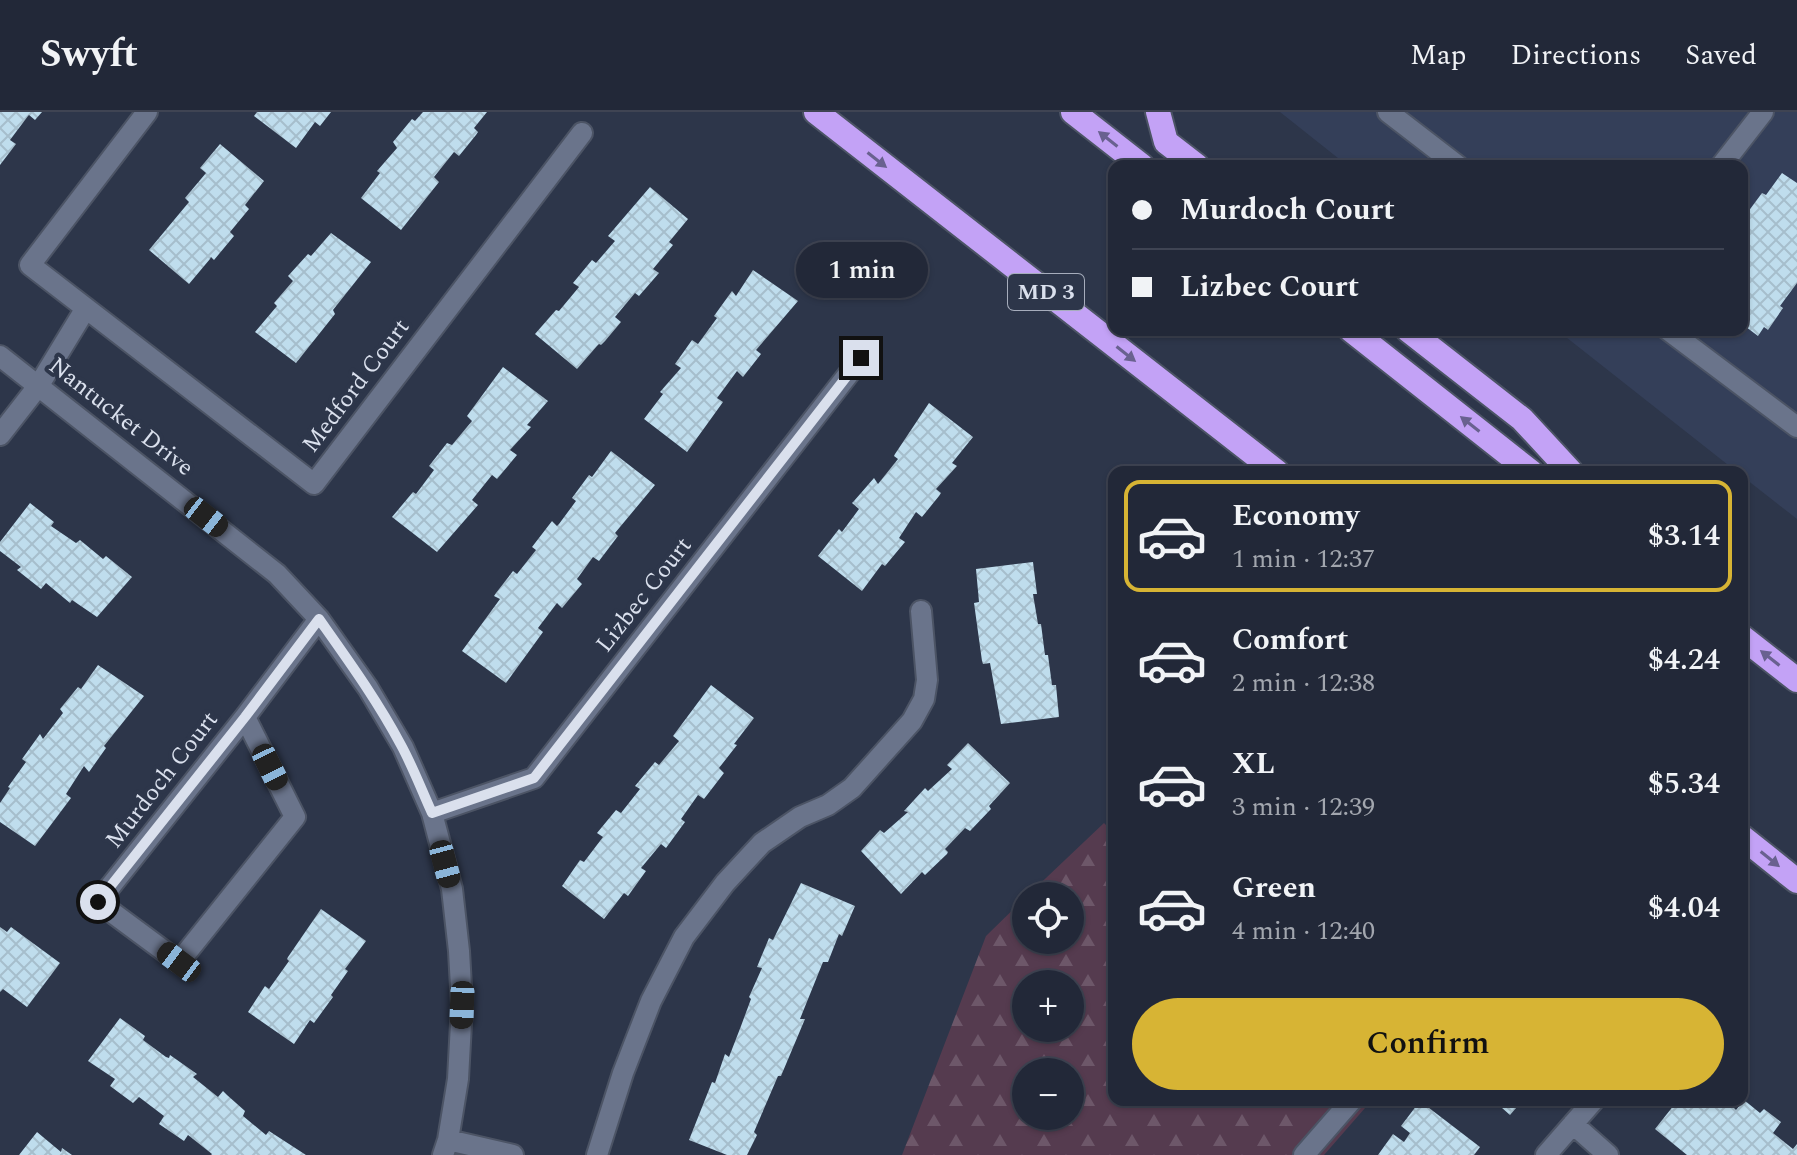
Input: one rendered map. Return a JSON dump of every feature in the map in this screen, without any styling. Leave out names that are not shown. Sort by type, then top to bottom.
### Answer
[{"type":"highway","name":"MD 3","points":[[816,112],[1269,466]]},
{"type":"highway","points":[[1073,112],[1134,160]]},
{"type":"highway","points":[[1158,112],[1166,142],[1189,160]]},
{"type":"highway","points":[[1359,336],[1523,466]]},
{"type":"highway","points":[[1416,336],[1522,419],[1565,466]]},
{"type":"highway","points":[[1748,642],[1797,680]]},
{"type":"highway","points":[[1748,842],[1797,881]]},
{"type":"street","points":[[0,435],[39,385],[86,308],[30,265],[147,112]]},
{"type":"street","points":[[1388,112],[1450,160]]},
{"type":"street","points":[[1726,160],[1763,112]]},
{"type":"street","name":"Medford Court","points":[[86,308],[314,484],[582,133]]},
{"type":"street","points":[[1676,336],[1797,427]]},
{"type":"street","name":"Nantucket Drive","points":[[0,356],[277,574],[319,619],[368,688],[403,747],[432,813],[452,889],[462,1005],[458,1079],[445,1148]]},
{"type":"street","name":"Lizbec Court","points":[[432,813],[534,778],[861,358]]},
{"type":"street","points":[[597,1155],[623,1073],[651,1001],[684,937],[725,883],[762,843],[852,788],[912,721],[924,699],[927,680],[921,611]]},
{"type":"street","name":"Murdoch Court","points":[[245,717],[295,817],[179,962],[98,902],[319,619]]},
{"type":"street","points":[[1304,1155],[1347,1106]]},
{"type":"street","points":[[1546,1155],[1589,1106]]},
{"type":"street","points":[[1573,1124],[1608,1155]]},
{"type":"street","points":[[445,1148],[513,1155]]},
{"type":"shaded area","points":[[1280,112],[1797,112],[1797,519],[1748,481],[1748,466],[1729,466],[1565,336],[1748,336],[1748,160],[1340,160]]},
{"type":"green space","points":[[1104,823],[1108,827],[1108,1106],[1367,1106],[1324,1155],[902,1155],[986,936],[1012,911],[1012,954],[1084,954],[1084,882],[1042,882]]},
{"type":"building","points":[[0,112],[42,112],[35,120],[28,116],[10,140],[16,144],[0,165]]},
{"type":"building","points":[[257,112],[331,112],[320,126],[315,122],[296,148],[254,116]]},
{"type":"building","points":[[423,112],[487,112],[474,128],[478,132],[476,135],[459,156],[454,152],[434,177],[439,182],[401,230],[361,198],[380,173],[377,171],[397,148],[393,142],[412,119],[415,121]]},
{"type":"building","points":[[220,144],[264,181],[245,205],[249,209],[230,232],[234,236],[214,260],[211,257],[189,284],[149,250],[189,202],[185,198],[206,173],[200,168]]},
{"type":"building","points":[[1782,173],[1797,183],[1797,283],[1768,330],[1764,327],[1758,336],[1748,328],[1748,212],[1762,193],[1766,195]]},
{"type":"building","points":[[650,187],[688,219],[669,242],[673,245],[653,269],[659,273],[639,296],[635,293],[615,317],[621,322],[577,369],[535,334],[579,287],[573,283],[592,260],[596,263],[615,241],[608,236]]},
{"type":"building","points":[[331,233],[371,262],[296,363],[255,332],[293,281],[288,276]]},
{"type":"building","points":[[753,270],[798,301],[756,350],[761,354],[743,377],[737,371],[717,398],[723,402],[687,452],[644,419],[663,394],[660,392],[681,368],[675,364],[692,340],[698,344],[732,291],[736,296]]},
{"type":"building","points":[[503,367],[548,401],[527,425],[531,427],[510,450],[517,455],[497,479],[492,475],[472,500],[478,505],[437,552],[392,517],[413,492],[416,494],[434,470],[429,466],[447,443],[452,445],[472,421],[467,416]]},
{"type":"building","points":[[929,403],[973,437],[952,463],[957,466],[936,489],[941,493],[939,496],[922,517],[916,512],[899,538],[905,542],[885,566],[882,564],[862,591],[818,556],[859,509],[852,503],[874,478],[878,484],[898,459],[895,454]]},
{"type":"building","points":[[611,451],[655,485],[615,533],[618,536],[599,561],[593,557],[577,579],[582,584],[562,608],[557,603],[538,628],[543,632],[506,683],[462,651],[500,599],[494,596],[496,593],[513,571],[517,574],[536,550],[532,547],[552,521],[557,526],[559,524],[576,501],[572,498]]},
{"type":"building","points":[[30,503],[54,522],[51,526],[76,543],[80,540],[103,559],[106,556],[132,577],[97,617],[72,600],[70,603],[46,583],[41,589],[17,570],[21,567],[0,551],[0,542]]},
{"type":"building","points":[[1033,562],[1037,594],[1033,594],[1038,624],[1041,624],[1052,685],[1056,685],[1059,717],[1001,724],[990,663],[983,664],[982,661],[974,603],[979,602],[976,569]]},
{"type":"building","points":[[98,665],[144,696],[104,746],[106,748],[89,772],[84,766],[66,794],[71,798],[35,846],[0,822],[0,803],[26,762],[22,759],[40,734],[43,739],[63,713],[60,709],[78,687],[81,689]]},
{"type":"building","points":[[711,685],[754,718],[719,768],[724,773],[704,799],[698,795],[681,819],[685,822],[666,848],[661,844],[641,868],[646,871],[628,896],[624,893],[604,919],[562,886],[580,860],[584,862],[603,837],[597,833],[616,810],[621,813],[640,789],[635,786],[655,762],[659,765],[679,741],[673,736]]},
{"type":"building","points":[[968,743],[1010,783],[970,831],[965,828],[945,849],[947,854],[925,875],[922,872],[901,894],[861,851],[880,830],[884,833],[908,812],[904,811],[925,788],[928,791],[952,769],[947,765]]},
{"type":"building","points":[[801,883],[855,906],[828,962],[823,962],[800,1019],[805,1019],[754,1132],[757,1135],[747,1155],[727,1155],[689,1140],[725,1054],[729,1057],[762,968],[757,967],[769,938],[773,940]]},
{"type":"building","points":[[321,909],[366,941],[345,969],[348,971],[331,995],[333,997],[314,1023],[310,1020],[294,1044],[248,1012],[265,986],[269,989],[289,961],[288,957]]},
{"type":"building","points":[[0,927],[7,932],[11,927],[60,963],[27,1007],[3,989],[0,992]]},
{"type":"building","points":[[120,1018],[145,1036],[143,1040],[166,1057],[170,1055],[197,1074],[193,1077],[218,1097],[223,1091],[245,1111],[243,1116],[266,1135],[269,1131],[306,1155],[211,1155],[188,1135],[184,1141],[159,1124],[164,1116],[139,1097],[133,1103],[110,1086],[115,1079],[88,1061]]},
{"type":"building","points":[[1748,1103],[1760,1113],[1764,1109],[1781,1122],[1773,1133],[1793,1149],[1797,1144],[1797,1155],[1687,1155],[1655,1129],[1673,1106],[1732,1106],[1736,1110]]},
{"type":"building","points":[[1416,1106],[1427,1106],[1480,1147],[1474,1155],[1378,1155],[1393,1134],[1404,1142],[1410,1133],[1401,1126]]},
{"type":"building","points":[[1500,1106],[1518,1106],[1510,1115]]},
{"type":"building","points":[[37,1132],[61,1152],[62,1148],[72,1155],[19,1155]]},
{"type":"route","points":[[98,902],[319,619],[368,688],[403,747],[432,813],[534,778],[861,358]]}]
